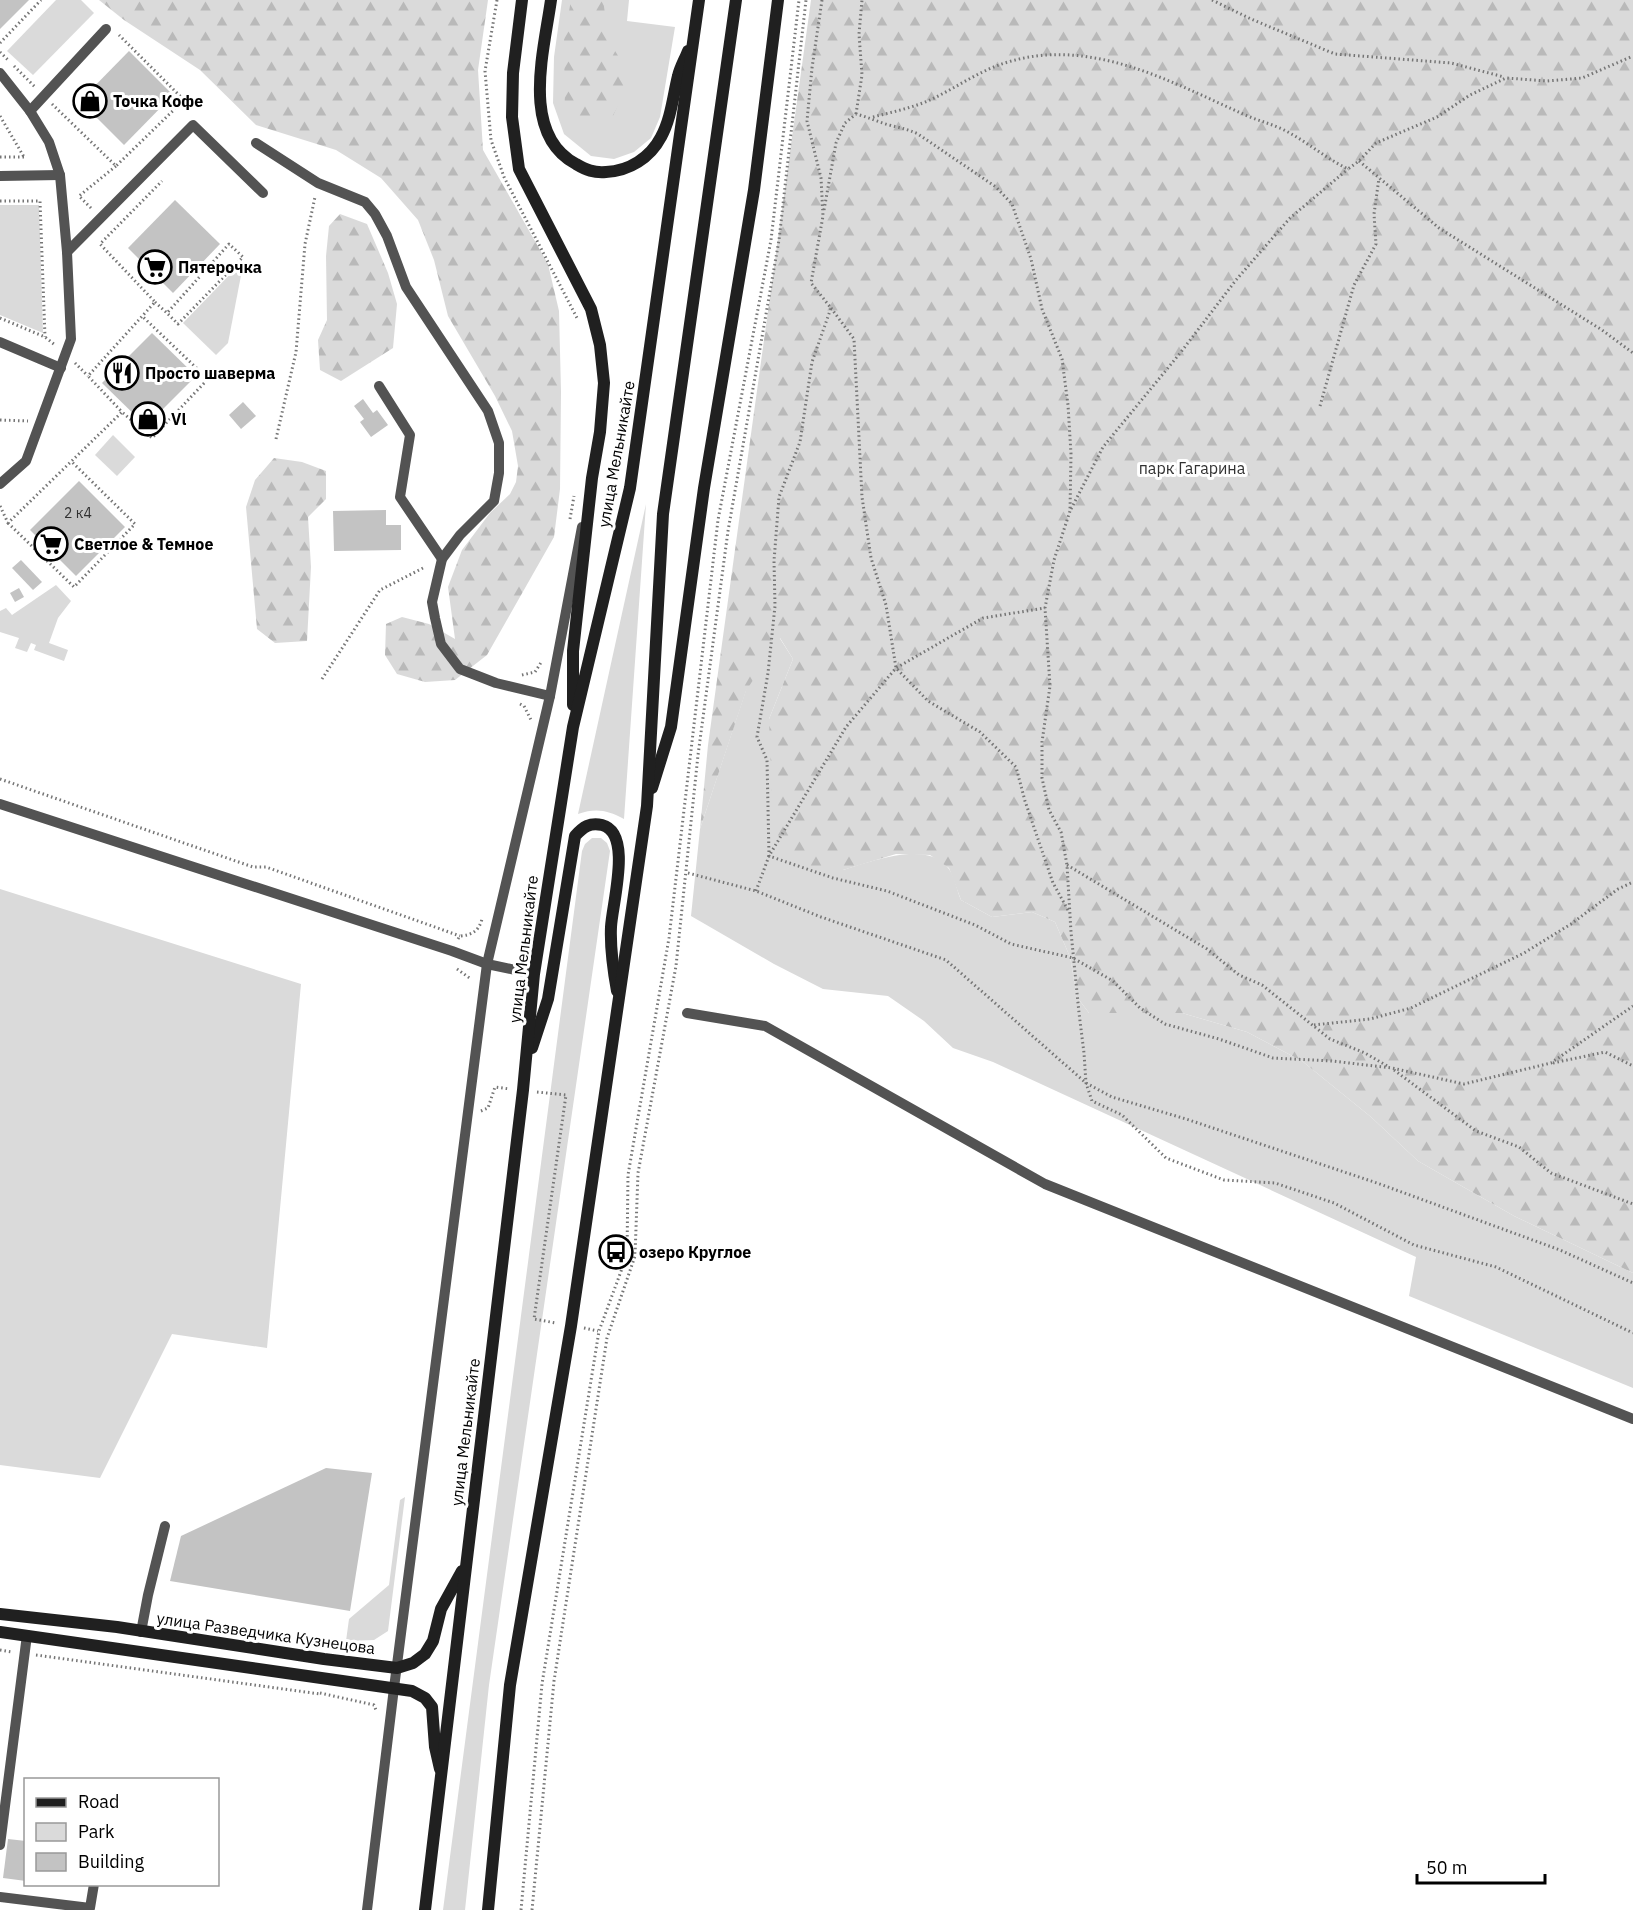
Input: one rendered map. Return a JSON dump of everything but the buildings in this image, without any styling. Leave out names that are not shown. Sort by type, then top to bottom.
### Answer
[{"type":"main road","points":[[522,0],[513,73],[512,117],[519,169],[591,309],[600,345],[604,383],[573,651],[573,727]]},
{"type":"main road","points":[[551,0],[540,81],[545,129],[555,149],[570,161],[597,173],[617,172],[634,165],[649,154],[661,138],[669,116],[678,73],[695,36]]},
{"type":"main road","name":"улица Мельникайте","points":[[425,1910],[523,1090],[534,974],[573,727],[630,488],[699,0]]},
{"type":"main road","points":[[488,1910],[510,1685],[571,1326],[647,806],[663,514],[736,0]]},
{"type":"main road","points":[[647,806],[671,727],[704,488],[754,190],[778,0]]},
{"type":"main road","points":[[525,1068],[548,999],[574,836],[590,824],[607,826],[614,832],[618,841],[619,858],[611,925],[610,959],[619,1001]]},
{"type":"main road","points":[[397,1668],[413,1663],[425,1654],[433,1641],[441,1609],[466,1565]]},
{"type":"main road","name":"улица Разведчика Кузнецова","points":[[0,1614],[26,1615],[397,1668]]},
{"type":"main road","points":[[0,1632],[412,1691],[426,1698],[432,1707],[435,1747],[442,1778]]},
{"type":"lane","points":[[30,111],[112,31]]},
{"type":"lane","points":[[0,73],[30,111],[49,142],[60,175],[67,252],[71,339],[26,461],[0,483]]},
{"type":"lane","points":[[67,252],[193,125],[263,193]]},
{"type":"lane","points":[[256,143],[318,183],[365,202],[375,214],[387,236],[406,287],[488,411],[500,443],[499,473],[494,501],[460,535],[442,559],[432,602],[441,644],[460,669],[496,683],[550,696]]},
{"type":"lane","points":[[0,176],[60,175]]},
{"type":"lane","points":[[0,342],[61,368]]},
{"type":"lane","points":[[379,386],[410,435],[400,497],[442,559]]},
{"type":"lane","points":[[367,1910],[487,964],[550,696],[592,478]]},
{"type":"lane","points":[[0,804],[487,964],[534,974]]},
{"type":"lane","points":[[687,1013],[765,1026],[1045,1184],[1633,1419]]},
{"type":"lane","points":[[141,1632],[165,1526]]},
{"type":"lane","points":[[0,1845],[27,1635]]},
{"type":"lane","points":[[0,1897],[90,1908],[94,1886]]},
{"type":"path","points":[[0,43],[41,0]]},
{"type":"path","points":[[497,0],[485,71],[491,140],[504,177],[580,322]]},
{"type":"path","points":[[521,1910],[542,1684],[599,1331],[627,1255],[628,1175],[669,938],[718,520],[771,240],[799,0]]},
{"type":"path","points":[[532,1910],[554,1681],[607,1338],[635,1256],[638,1173],[676,966],[698,755],[728,531],[779,240],[806,0]]},
{"type":"path","points":[[822,0],[807,121],[821,178],[823,216]]},
{"type":"path","points":[[862,0],[860,34],[862,75],[856,114],[845,123],[836,143],[811,283],[854,339],[862,497],[871,558],[886,605],[896,668],[928,701],[980,732],[1016,767],[1024,801],[1053,883],[1070,912]]},
{"type":"path","points":[[1212,0],[1335,54],[1451,63],[1506,78],[1547,81],[1582,78],[1633,56]]},
{"type":"path","points":[[111,233],[79,196],[116,166],[184,100],[112,31]]},
{"type":"path","points":[[0,52],[116,166]]},
{"type":"path","points":[[871,117],[928,101],[977,75],[1008,62],[1048,54],[1090,56],[1156,75],[1282,129],[1348,169]]},
{"type":"path","points":[[1506,78],[1470,94],[1437,117],[1376,143],[1359,161],[1290,218],[1236,280],[1104,447],[1070,511],[1054,560],[1045,608],[1050,686],[1042,742],[1042,778],[1049,810],[1061,832],[1086,1083],[1092,1101],[1122,1115],[1166,1158],[1224,1180],[1275,1183],[1334,1203],[1414,1245],[1496,1267],[1633,1333]]},
{"type":"path","points":[[856,114],[918,134],[996,187],[1012,204],[1031,259],[1042,309],[1062,359],[1071,454],[1070,511]]},
{"type":"path","points":[[0,116],[24,157],[0,157]]},
{"type":"path","points":[[1359,161],[1439,228],[1602,330],[1633,353]]},
{"type":"path","points":[[1320,405],[1354,285],[1376,244],[1374,214],[1379,178]]},
{"type":"path","points":[[162,181],[100,244],[155,302],[178,324],[243,257],[230,244],[167,313]]},
{"type":"path","points":[[276,439],[296,352],[305,244],[318,183]]},
{"type":"path","points":[[0,201],[40,201],[45,337],[0,318]]},
{"type":"path","points":[[142,316],[208,379],[152,438],[122,412],[88,376],[142,316],[155,302]]},
{"type":"path","points":[[769,856],[767,760],[758,737],[775,606],[774,561],[779,497],[800,442],[812,362],[831,308]]},
{"type":"path","points":[[8,523],[122,412]]},
{"type":"path","points":[[0,420],[40,421]]},
{"type":"path","points":[[0,506],[8,523],[74,587],[135,524],[71,462]]},
{"type":"path","points":[[569,521],[575,487]]},
{"type":"path","points":[[322,679],[380,590],[442,559]]},
{"type":"path","points":[[756,891],[769,856],[846,727],[896,668],[983,618],[1045,608]]},
{"type":"path","points":[[531,720],[524,706],[512,699],[519,676],[535,672],[545,656]]},
{"type":"path","points":[[0,779],[253,867],[266,867],[460,936],[471,935],[480,927],[483,915]]},
{"type":"path","points":[[769,856],[832,878],[887,891],[975,925],[1011,944],[1073,958],[1113,981],[1140,1008],[1165,1024],[1219,1039],[1273,1058],[1332,1061],[1392,1068],[1464,1084],[1605,1052],[1633,1066]]},
{"type":"path","points":[[1066,865],[1207,949],[1239,975],[1262,985],[1330,1039],[1365,1053],[1392,1068],[1476,1131],[1520,1147],[1551,1173],[1633,1204]]},
{"type":"path","points":[[687,873],[756,891],[821,917],[946,960],[1086,1083],[1112,1096],[1377,1183],[1560,1251],[1633,1283]]},
{"type":"path","points":[[1312,1025],[1370,1019],[1411,1008],[1524,953],[1571,924],[1618,889],[1633,882]]},
{"type":"path","points":[[460,936],[448,962],[474,982]]},
{"type":"path","points":[[1551,1063],[1633,1006]]},
{"type":"path","points":[[476,1114],[488,1108],[495,1087],[567,1095],[534,1319],[599,1331]]},
{"type":"path","points":[[0,1650],[320,1694],[374,1705],[378,1712]]},
{"type":"path","points":[[319,1677],[320,1694]]},
{"type":"green space","points":[[56,0],[81,0],[94,13],[33,75],[7,51]]},
{"type":"green space","points":[[99,0],[488,0],[478,70],[483,150],[548,264],[559,311],[560,489],[554,537],[487,655],[455,680],[425,682],[397,674],[385,655],[386,624],[402,617],[429,624],[455,639],[448,587],[462,550],[490,513],[510,494],[516,482],[518,466],[512,431],[495,396],[448,316],[434,260],[418,220],[381,178],[336,150],[256,125],[200,70],[124,20]]},
{"type":"green space","points":[[562,0],[629,0],[627,21],[675,27],[660,117],[651,138],[634,152],[614,159],[591,156],[564,134],[553,103],[554,57]]},
{"type":"green space","points":[[571,0],[603,0],[609,41],[631,77],[612,118],[565,119],[564,40]]},
{"type":"green space","name":"парк Гагарина","points":[[811,0],[1633,0],[1633,1273],[1514,1216],[1418,1161],[1371,1117],[1302,1061],[1247,1032],[1182,1013],[1089,1013],[1077,997],[1070,957],[1055,922],[1032,912],[992,917],[961,900],[949,868],[930,855],[896,854],[843,870],[808,871],[774,850],[769,719],[793,659],[780,638],[746,691],[700,829],[708,745]]},
{"type":"green space","points":[[0,205],[39,205],[43,333],[0,315]]},
{"type":"green space","points":[[340,214],[367,224],[388,273],[397,304],[393,348],[341,381],[320,370],[318,340],[327,320],[326,256],[329,226]]},
{"type":"green space","points":[[240,264],[243,265],[228,343],[216,355],[183,323]]},
{"type":"green space","points":[[113,435],[135,457],[117,476],[95,455]]},
{"type":"green space","points":[[274,458],[302,462],[326,471],[326,499],[308,517],[311,567],[307,641],[275,643],[257,629],[246,507],[255,480]]},
{"type":"green space","points":[[646,504],[624,819],[601,811],[578,814]]},
{"type":"green space","points":[[56,585],[71,601],[58,618],[49,643],[68,650],[64,661],[34,650],[36,645],[31,643],[27,652],[15,648],[19,638],[0,632],[0,611],[6,608],[12,615]]},
{"type":"green space","points":[[779,637],[793,659],[769,719],[843,870],[898,855],[927,855],[940,860],[949,869],[961,900],[992,917],[1032,912],[1055,922],[1070,957],[1077,997],[1089,1013],[1182,1013],[1247,1032],[1302,1061],[1371,1117],[1418,1161],[1514,1216],[1633,1273],[1633,1388],[1409,1296],[1416,1257],[993,1062],[953,1048],[924,1021],[888,996],[823,989],[774,964],[691,916],[700,829],[746,690]]},
{"type":"green space","points":[[592,838],[601,838],[607,843],[610,851],[489,1685],[465,1910],[443,1910],[582,851],[585,844]]},
{"type":"green space","points":[[0,889],[301,984],[267,1348],[172,1334],[100,1478],[0,1465]]},
{"type":"green space","points":[[405,1497],[388,1631],[374,1640],[346,1641],[349,1619],[389,1585],[400,1500]]},
{"type":"place","name":"Точка Кофе","points":[[90,101]]},
{"type":"place","name":"Пятерочка","points":[[155,267]]},
{"type":"place","name":"Просто шаверма","points":[[122,373]]},
{"type":"place","name":"Vl","points":[[148,419]]},
{"type":"place","name":"Светлое & Темное","points":[[51,544]]},
{"type":"place","name":"озеро Круглое","points":[[616,1252]]}]
